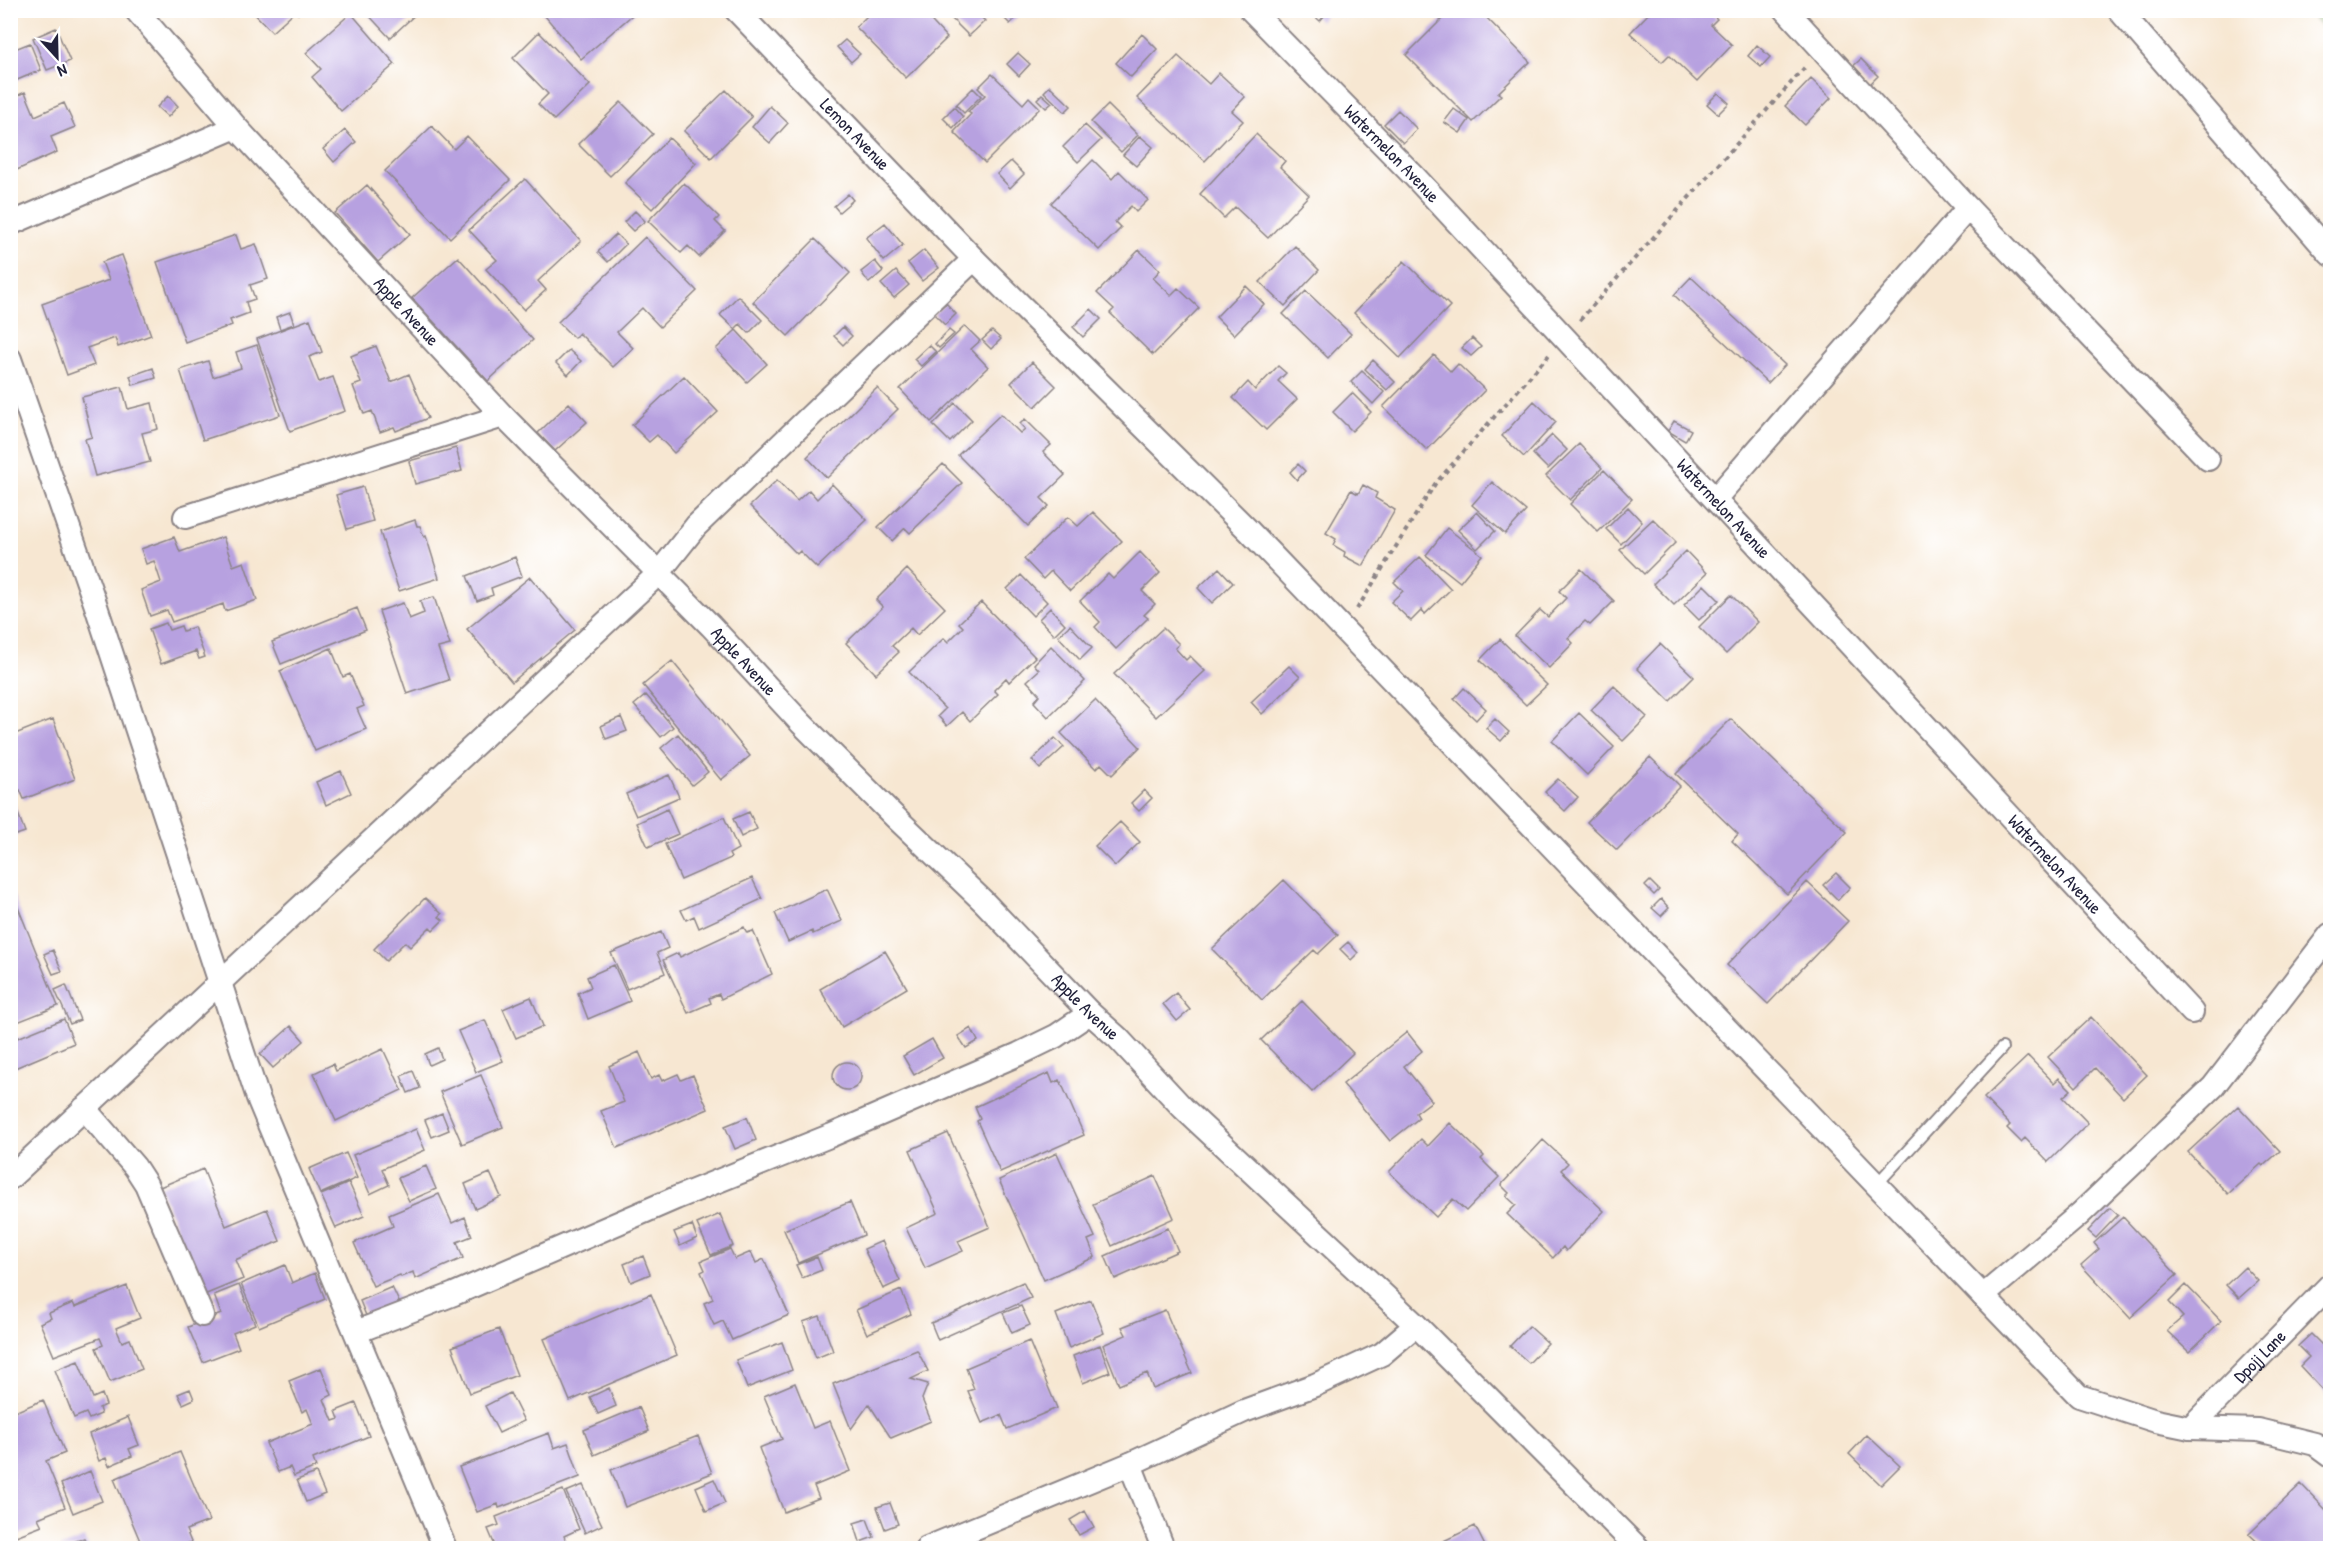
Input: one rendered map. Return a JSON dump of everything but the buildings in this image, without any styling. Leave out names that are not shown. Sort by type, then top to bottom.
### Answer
[{"type":"street","name":"Apple Avenue","points":[[136,10],[236,127],[503,416],[711,626],[801,723],[902,825],[983,902],[1090,1013],[1118,1038],[1183,1108],[1416,1325],[1638,1548]]},
{"type":"street","name":"Lemon Avenue","points":[[736,10],[974,259],[1249,531],[2079,1396],[2156,1421],[2190,1428],[2258,1430],[2315,1444],[2331,1455]]},
{"type":"street","name":"Watermelon Avenue","points":[[1251,10],[1414,176],[2192,1012]]},
{"type":"street","points":[[1786,10],[1968,208],[2208,459]]},
{"type":"street","points":[[2119,10],[2331,254]]},
{"type":"street","points":[[10,224],[236,127]]},
{"type":"street","points":[[1715,499],[1968,208]]},
{"type":"street","points":[[10,1178],[658,574],[696,526],[974,259]]},
{"type":"street","points":[[10,359],[95,603],[258,1098],[444,1548]]},
{"type":"street","points":[[186,517],[503,416]]},
{"type":"street","points":[[1983,1296],[2080,1214],[2213,1087],[2331,935]]},
{"type":"street","points":[[356,1332],[454,1294],[676,1197],[832,1135],[1056,1036],[1090,1013]]},
{"type":"street","points":[[84,1108],[135,1167],[146,1184],[202,1315]]},
{"type":"street","name":"Dpojj Lane","points":[[2190,1428],[2331,1286]]},
{"type":"street","points":[[927,1548],[1130,1464],[1244,1411],[1315,1385],[1382,1354],[1416,1325]]},
{"type":"street","points":[[1130,1464],[1163,1548]]},
{"type":"lane","points":[[1876,1185],[2002,1048]]},
{"type":"green space","points":[[2308,11],[2330,11],[2330,36]]}]
